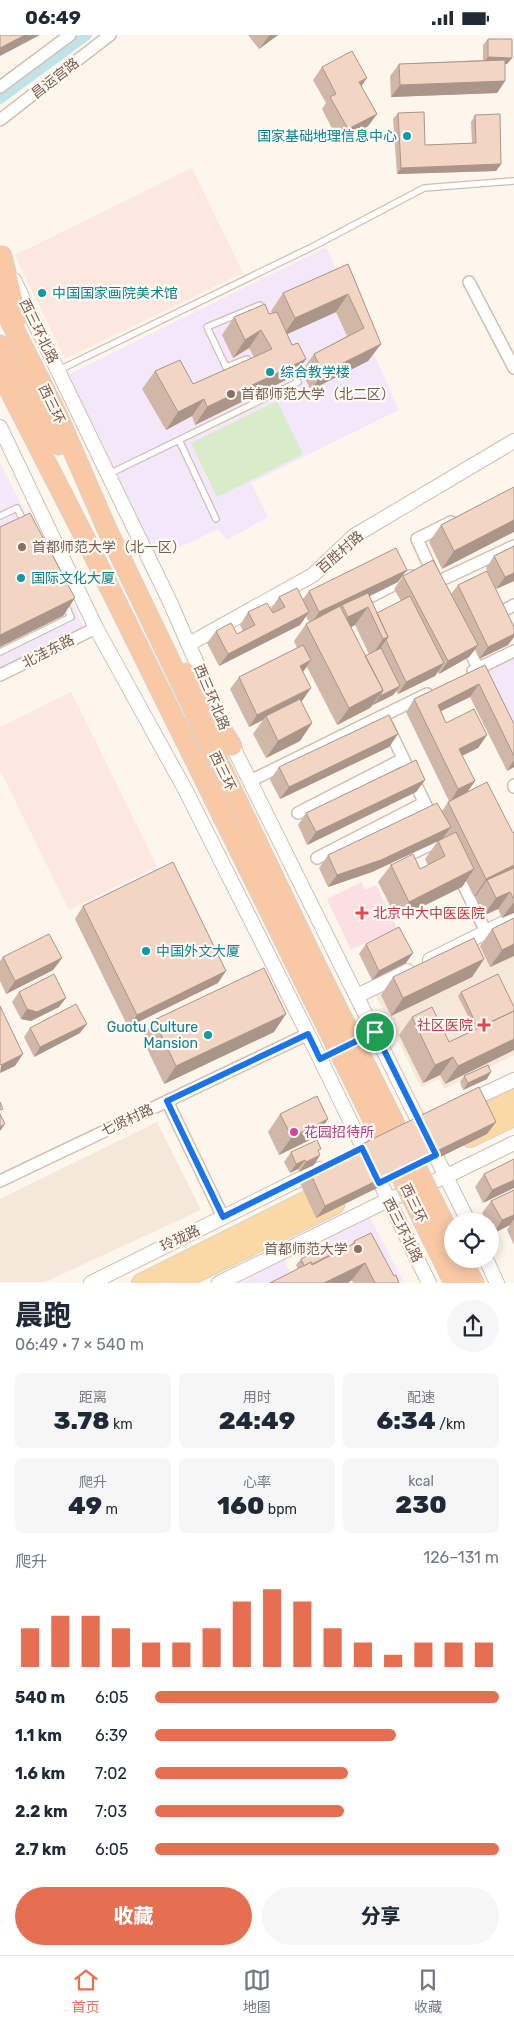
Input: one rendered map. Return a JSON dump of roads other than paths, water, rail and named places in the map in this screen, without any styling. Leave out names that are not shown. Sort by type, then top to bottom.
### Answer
[{"type":"highway","points":[[1,254],[25,350]]},
{"type":"highway","name":"西三环","points":[[0,301],[57,414],[106,527],[454,1283]]},
{"type":"highway","points":[[0,328],[42,422],[85,538]]},
{"type":"highway","points":[[0,345],[42,422],[106,527]]},
{"type":"highway","name":"西三环","points":[[0,372],[309,971],[444,1224]]},
{"type":"highway","points":[[140,598],[232,746]]},
{"type":"highway","points":[[466,1268],[474,1283]]},
{"type":"main road","points":[[176,1283],[362,1182],[406,1161],[430,1135],[451,1129],[514,1099]]},
{"type":"main road","points":[[430,1135],[514,1117]]},
{"type":"main road","name":"玲珑路","points":[[141,1283],[362,1182]]},
{"type":"street","points":[[0,87],[70,35]]},
{"type":"street","name":"昌运宫路","points":[[0,120],[110,35]]},
{"type":"street","name":"西三环北路","points":[[1,254],[190,645],[232,746],[375,1032],[430,1135],[446,1176],[464,1213]]},
{"type":"street","points":[[469,282],[514,368]]},
{"type":"street","name":"西三环北路","points":[[0,427],[73,602],[96,628],[187,793],[320,1059],[362,1148],[362,1182],[390,1203],[428,1279]]},
{"type":"street","name":"百胜村路","points":[[190,645],[313,575],[354,536],[514,441]]},
{"type":"street","points":[[446,599],[417,539],[461,517]]},
{"type":"street","points":[[437,582],[481,567],[514,546]]},
{"type":"street","points":[[343,611],[430,567]]},
{"type":"street","points":[[503,611],[514,605]]},
{"type":"street","name":"北洼东路","points":[[0,675],[96,628]]},
{"type":"street","points":[[462,634],[486,685]]},
{"type":"street","points":[[460,677],[514,651]]},
{"type":"street","points":[[250,781],[434,690]]},
{"type":"street","points":[[382,716],[444,844],[390,864]]},
{"type":"street","points":[[298,813],[403,759]]},
{"type":"street","points":[[317,858],[424,803]]},
{"type":"street","points":[[454,865],[486,932]]},
{"type":"street","points":[[357,996],[514,918]]},
{"type":"street","points":[[320,1059],[375,1032]]},
{"type":"street","name":"七贤村路","points":[[0,1181],[308,1034]]},
{"type":"street","points":[[329,1078],[366,1084],[440,1228],[444,1228]]},
{"type":"street","points":[[456,1108],[514,1079]]},
{"type":"street","points":[[167,1101],[223,1217]]},
{"type":"street","points":[[349,1154],[393,1136],[430,1135]]},
{"type":"street","points":[[219,1283],[420,1190],[514,1143]]},
{"type":"street","name":"玲珑路","points":[[91,1283],[334,1162]]},
{"type":"street","points":[[428,1279],[447,1268]]},
{"type":"street","points":[[490,1268],[497,1283]]},
{"type":"lane","points":[[59,371],[314,246],[424,188],[514,181]]},
{"type":"lane","points":[[247,359],[226,367],[207,327],[260,305],[268,322]]},
{"type":"lane","points":[[109,474],[298,382],[290,365]]},
{"type":"lane","points":[[179,440],[216,519]]},
{"type":"lane","points":[[0,516],[17,508],[26,525]]},
{"type":"lane","points":[[0,652],[71,617],[73,602],[61,597]]},
{"type":"waterway","points":[[0,99],[87,35]]},
{"type":"place","name":"国家基础地理信息中心","points":[[407,136]]},
{"type":"place","name":"中国国家画院美术馆","points":[[42,293]]},
{"type":"place","name":"综合教学楼","points":[[270,372]]},
{"type":"place","name":"首都师范大学（北二区）","points":[[231,394]]},
{"type":"place","name":"首都师范大学（北一区）","points":[[22,547]]},
{"type":"place","name":"国际文化大厦","points":[[21,578]]},
{"type":"place","name":"北京中大中医医院","points":[[362,913]]},
{"type":"place","name":"中国外文大厦","points":[[146,951]]},
{"type":"place","name":"社区医院","points":[[484,1025]]},
{"type":"place","name":"Guotu Culture Mansion","points":[[208,1035]]},
{"type":"place","name":"花园招待所","points":[[294,1132]]},
{"type":"place","name":"首都师范大学","points":[[358,1249]]}]
